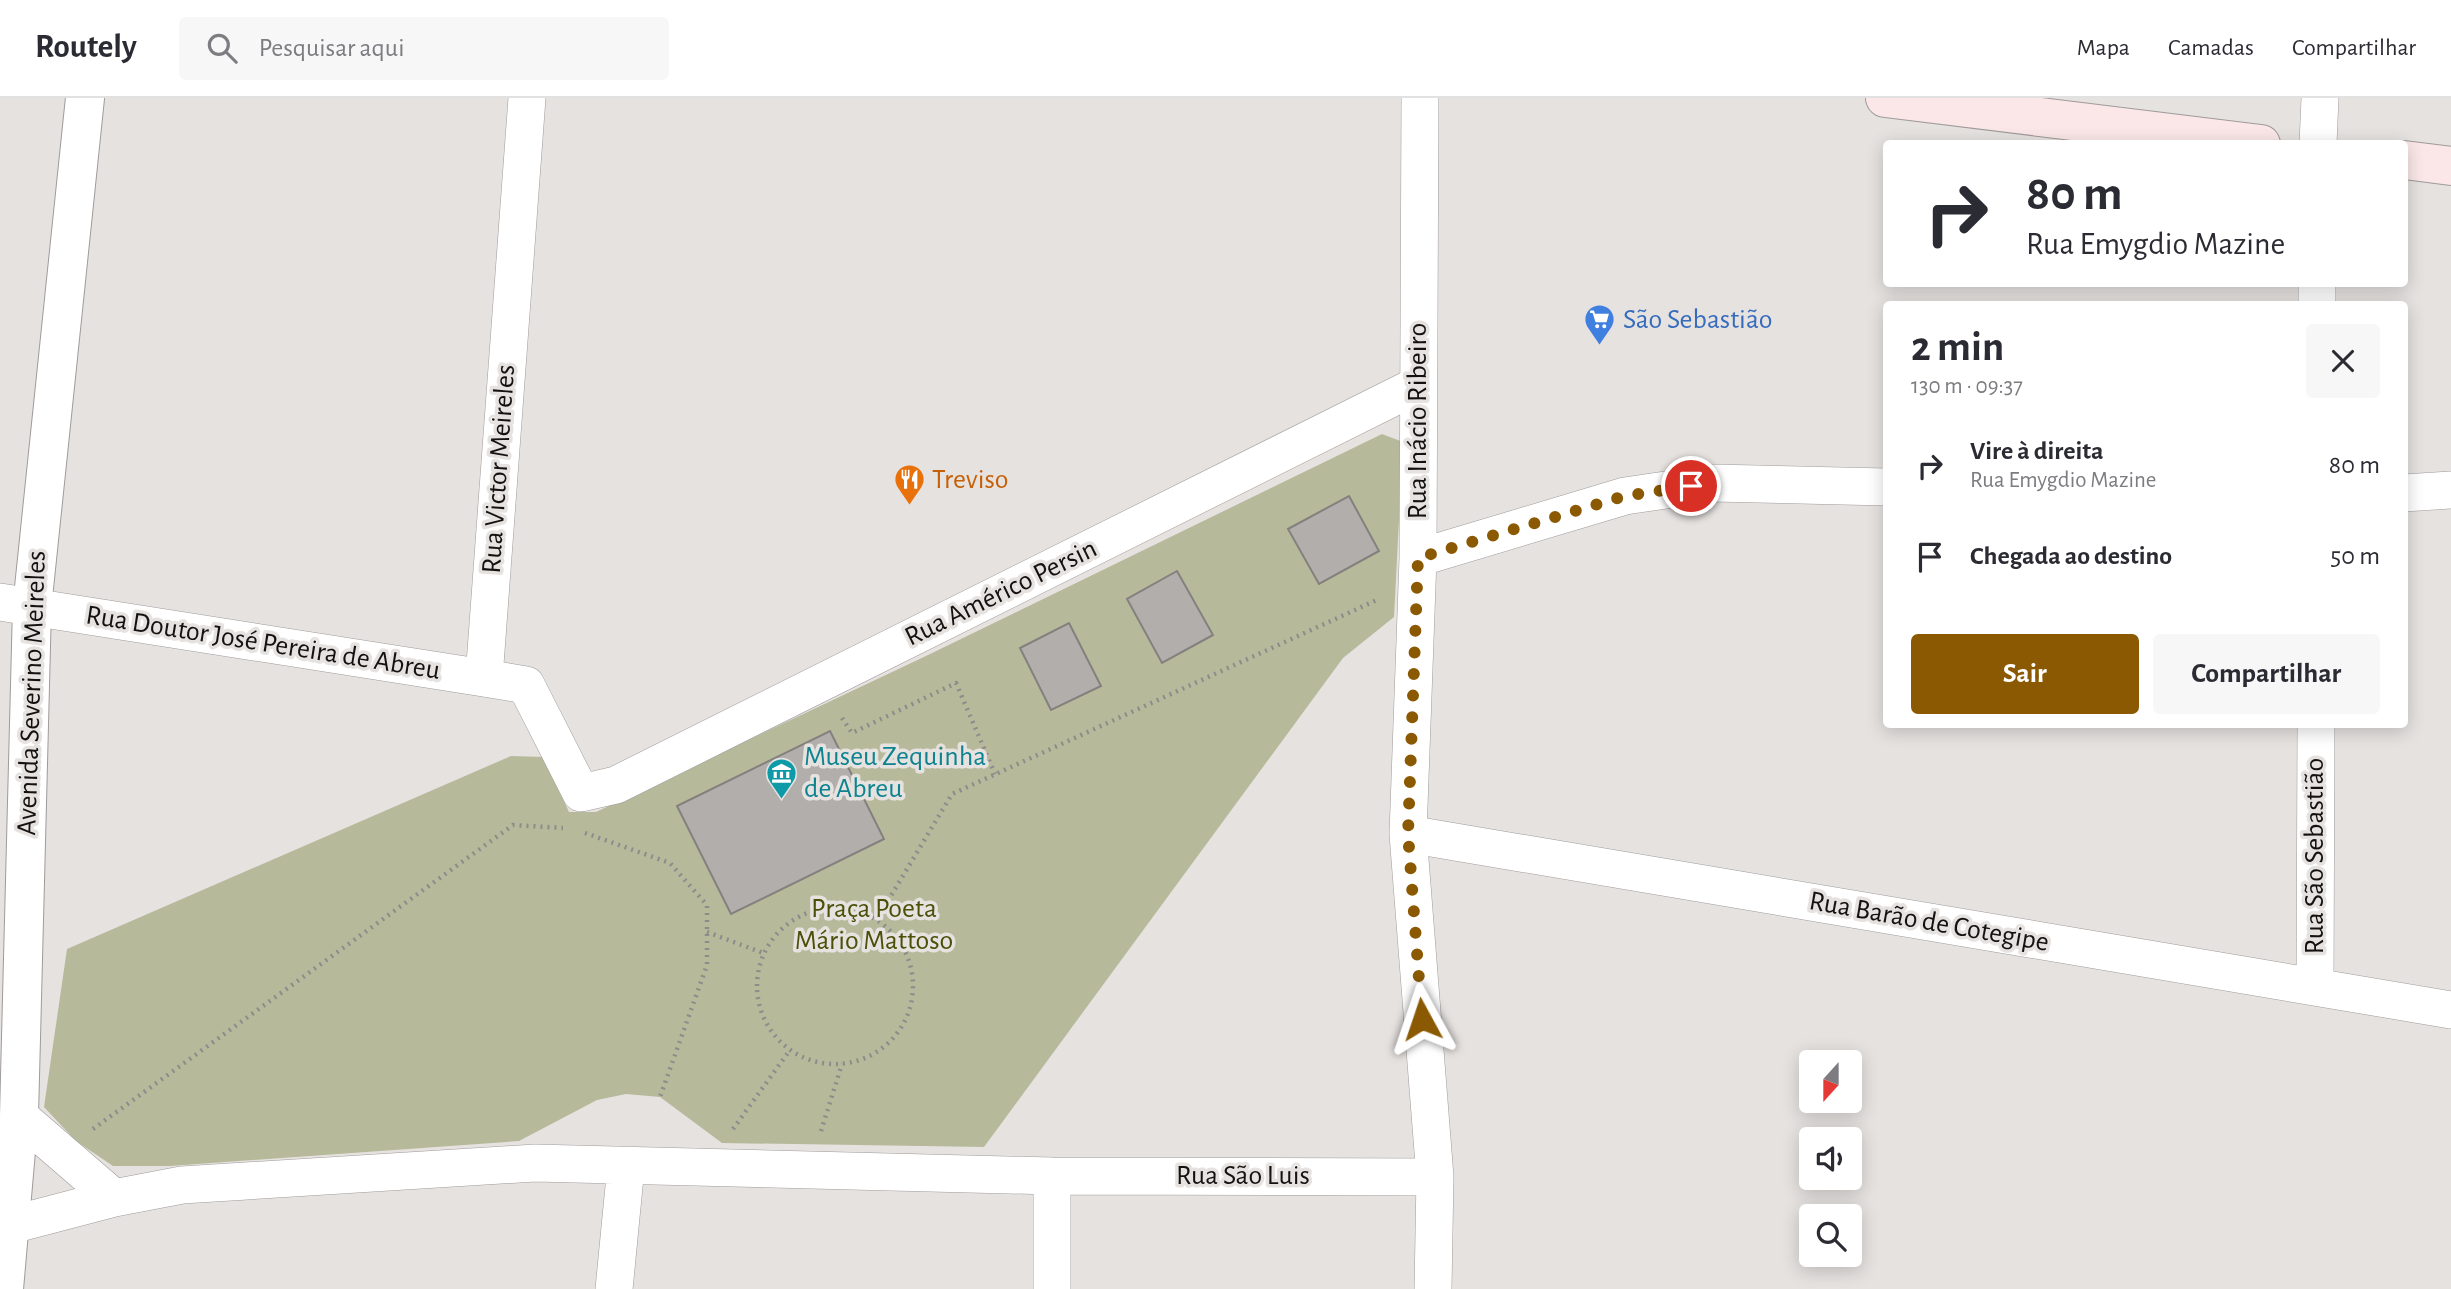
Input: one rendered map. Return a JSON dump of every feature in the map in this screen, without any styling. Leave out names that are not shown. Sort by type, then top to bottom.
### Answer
[{"type":"main road","points":[[1885,98],[2228,140]]},
{"type":"main road","points":[[2408,161],[2451,166]]},
{"type":"street","name":"Avenida Severino Meireles","points":[[4,1289],[6,1225],[19,1116],[16,604],[85,98]]},
{"type":"street","name":"Rua Victor Meireles","points":[[484,678],[527,98]]},
{"type":"street","name":"Rua Inácio Ribeiro","points":[[1420,98],[1418,558],[1408,834],[1435,1177],[1433,1289]]},
{"type":"street","points":[[2318,140],[2320,98]]},
{"type":"street","name":"Rua Américo Persin","points":[[484,678],[526,685],[581,793],[616,785],[1418,385]]},
{"type":"street","points":[[1418,558],[1625,496],[1713,483],[1883,487]]},
{"type":"street","points":[[2408,493],[2451,490]]},
{"type":"street","name":"Rua Doutor José Pereira de Abreu","points":[[16,604],[484,678]]},
{"type":"street","name":"Rua São Sebastião","points":[[2315,987],[2316,728]]},
{"type":"street","name":"Rua Barão de Cotegipe","points":[[1408,834],[2451,1010]]},
{"type":"street","points":[[19,1116],[114,1198]]},
{"type":"street","name":"Rua São Luis","points":[[6,1225],[114,1198],[182,1185],[534,1163],[1052,1176],[1435,1177]]},
{"type":"street","points":[[614,1289],[626,1167]]},
{"type":"street","points":[[1052,1176],[1052,1289]]},
{"type":"path","points":[[877,919],[952,794],[1383,597]]},
{"type":"path","points":[[831,723],[843,717],[852,733],[956,683],[995,774]]},
{"type":"path","points":[[88,1133],[513,825],[571,829]]},
{"type":"path","points":[[592,835],[605,829]]},
{"type":"path","points":[[582,832],[670,863],[707,905],[707,965],[660,1097]]},
{"type":"path","points":[[827,908],[854,910],[877,919],[896,935],[908,956],[914,980],[912,1005],[903,1027],[886,1046],[866,1059],[842,1064],[815,1062],[790,1050],[771,1031],[760,1006],[756,979],[763,953],[779,931],[801,915],[827,908]]},
{"type":"path","points":[[707,932],[763,953]]},
{"type":"path","points":[[730,1133],[790,1050]]},
{"type":"path","points":[[821,1133],[842,1064]]},
{"type":"green space","name":"Praça Poeta Mário Mattoso","points":[[1382,434],[1403,442],[1394,617],[1343,658],[984,1147],[722,1143],[660,1097],[626,1094],[597,1100],[519,1141],[170,1166],[113,1166],[76,1141],[44,1107],[67,949],[511,756],[544,757],[569,812],[596,812],[928,655]]},
{"type":"building","points":[[1349,496],[1379,551],[1319,584],[1288,529]]},
{"type":"building","points":[[1177,571],[1213,635],[1162,663],[1127,599]]},
{"type":"building","points":[[1069,623],[1101,686],[1051,710],[1020,648]]},
{"type":"building","points":[[830,731],[884,839],[731,914],[677,806]]},
{"type":"place","name":"São Sebastião","points":[[1600,347]]},
{"type":"place","name":"Treviso","points":[[909,507]]},
{"type":"place","name":"Museu Zequinha de Abreu","points":[[781,800]]},
{"type":"route","points":[[1422,1019],[1408,834],[1418,558],[1625,496],[1691,486]]}]
